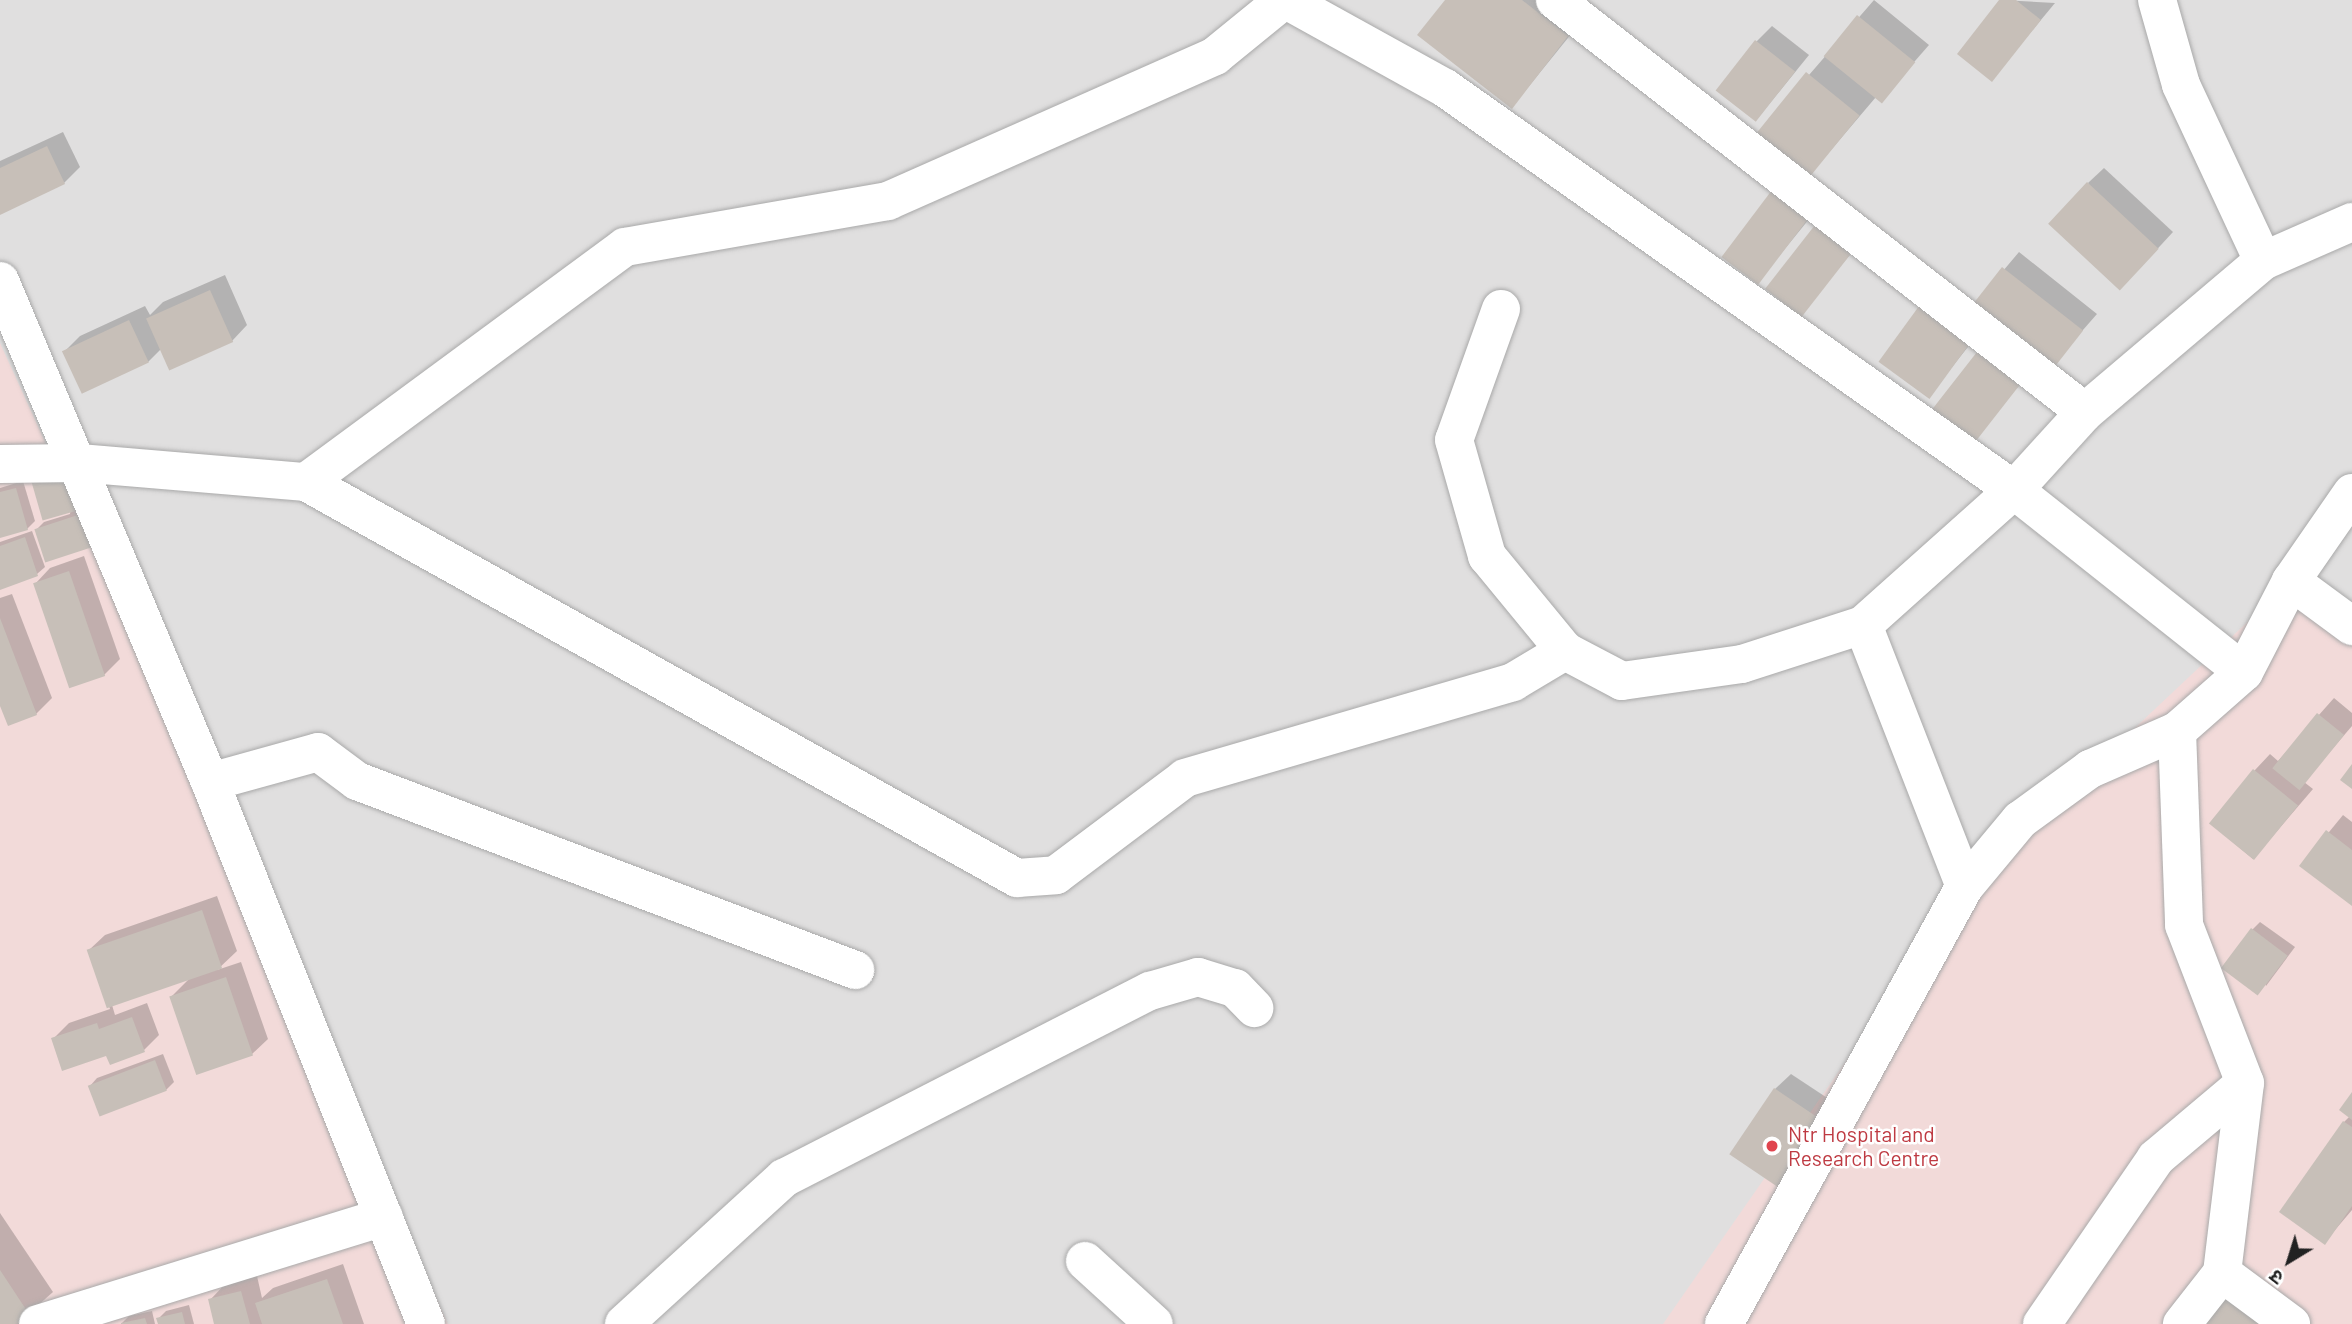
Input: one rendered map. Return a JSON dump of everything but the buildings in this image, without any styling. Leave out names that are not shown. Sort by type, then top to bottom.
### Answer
[{"type":"street","points":[[306,482],[625,247],[888,201],[1215,55],[1285,0],[1445,88],[2014,490],[2244,672]]},
{"type":"street","points":[[1555,0],[2085,412]]},
{"type":"street","points":[[2157,0],[2181,85],[2263,261]]},
{"type":"street","points":[[1501,309],[1454,440],[1487,556],[1565,651],[1622,681],[1741,664],[1863,625],[2014,490],[2085,412],[2263,261],[2352,222]]},
{"type":"street","points":[[0,281],[79,463],[210,782],[426,1324]]},
{"type":"street","points":[[0,464],[79,463],[306,482],[1017,878],[1056,875],[1185,778],[1513,682],[1565,651]]},
{"type":"street","points":[[1724,1324],[1965,886],[2020,820],[2090,769],[2177,731],[2244,672],[2291,581],[2352,494]]},
{"type":"street","points":[[2291,581],[2352,626]]},
{"type":"street","points":[[1863,625],[1965,886]]},
{"type":"street","points":[[2177,731],[2185,925],[2245,1083],[2222,1273],[2182,1324]]},
{"type":"street","points":[[210,782],[318,752],[357,781],[855,970]]},
{"type":"street","points":[[624,1324],[784,1178],[1138,997],[1198,977],[1235,988],[1254,1009]]},
{"type":"street","points":[[2042,1324],[2156,1158],[2245,1083]]},
{"type":"street","points":[[38,1324],[384,1217]]},
{"type":"street","points":[[1086,1261],[1154,1324]]},
{"type":"street","points":[[2222,1273],[2291,1324]]},
{"type":"shaded area","points":[[0,0],[2352,0],[2352,1324],[0,1324]]},
{"type":"shaded area","points":[[0,343],[448,1324],[0,1324]]},
{"type":"shaded area","points":[[2291,581],[2352,629],[2352,1324],[1663,1324],[1970,883]]},
{"type":"place","name":"Ntr Hospital and Research Centre","points":[[1772,1146]]}]
